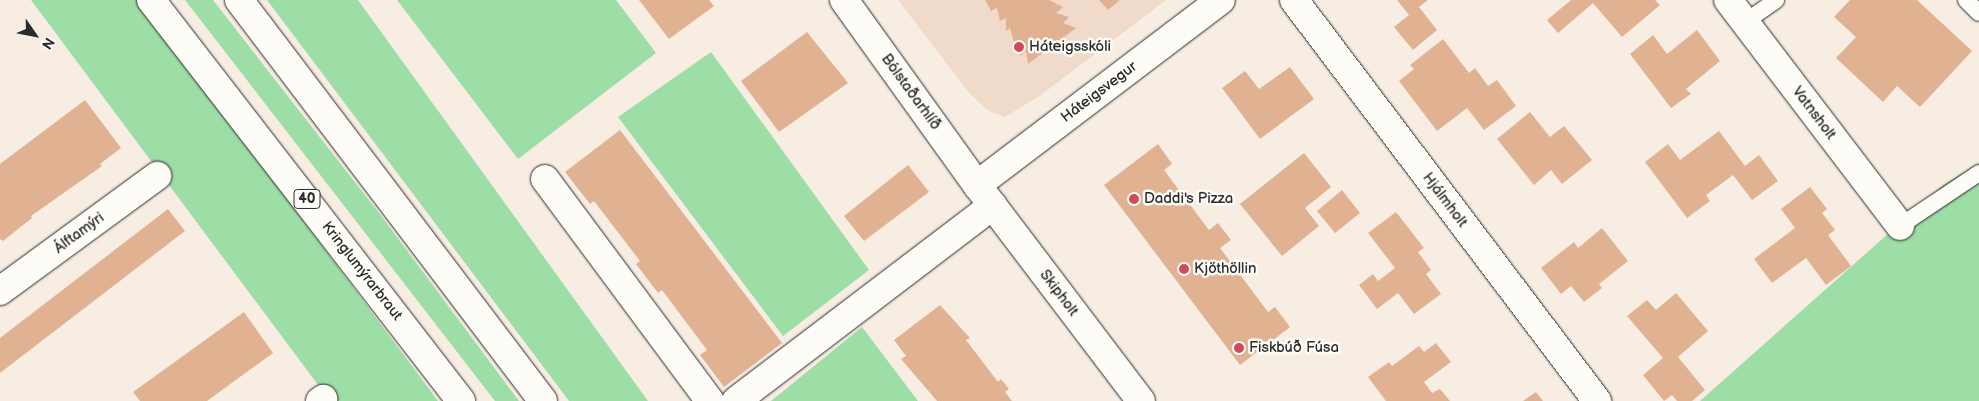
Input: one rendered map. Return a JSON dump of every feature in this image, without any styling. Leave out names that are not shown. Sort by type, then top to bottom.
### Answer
[{"type":"street","name":"Kringlumýrarbraut","points":[[151,0],[461,401]]},
{"type":"street","points":[[239,0],[543,401]]},
{"type":"street","name":"Bólstaðarhlíð","points":[[844,0],[985,195]]},
{"type":"street","name":"Háteigsvegur","points":[[736,401],[1221,0]]},
{"type":"street","name":"Hjálmholt","points":[[1294,0],[1597,401]]},
{"type":"street","name":"Vatnsholt","points":[[1728,0],[1900,226]]},
{"type":"street","name":"Álftamýri","points":[[0,291],[157,176]]},
{"type":"street","points":[[544,179],[710,401]]},
{"type":"street","name":"Skipholt","points":[[985,195],[1141,401]]},
{"type":"lane","points":[[1745,22],[1776,0]]},
{"type":"lane","points":[[1966,0],[1979,13]]},
{"type":"lane","points":[[1900,226],[1979,173]]},
{"type":"shaded area","name":"Háteigsskóli","points":[[898,0],[1166,0],[1041,95],[1005,117],[989,111],[970,94]]},
{"type":"green space","points":[[31,0],[139,0],[438,401],[330,401]]},
{"type":"green space","points":[[185,0],[213,0],[382,217],[519,401],[495,401]]},
{"type":"green space","points":[[267,0],[358,0],[648,401],[569,401]]},
{"type":"green space","points":[[397,0],[616,0],[656,53],[518,159]]},
{"type":"green space","points":[[711,52],[869,270],[783,336],[618,117]]},
{"type":"green space","points":[[1979,163],[1979,401],[1700,401],[1943,185]]},
{"type":"green space","points":[[862,327],[918,401],[771,401]]},
{"type":"building","points":[[639,0],[709,0],[714,6],[669,39]]},
{"type":"building","points":[[985,0],[1049,0],[1063,7],[1056,13],[1069,17],[1063,23],[1076,28],[1028,64],[1026,51],[1020,56],[1021,41],[1015,46],[1010,28],[1006,31],[1006,18],[1000,21],[997,8],[991,11]]},
{"type":"building","points":[[1099,0],[1120,0],[1108,10]]},
{"type":"building","points":[[1397,0],[1428,0],[1419,7],[1437,30],[1413,50],[1394,27],[1409,15]]},
{"type":"building","points":[[1571,0],[1655,0],[1660,5],[1622,37],[1593,3],[1558,33],[1547,20]]},
{"type":"building","points":[[1850,0],[1917,0],[1972,51],[1920,107],[1897,86],[1883,102],[1836,58],[1856,37],[1834,17]]},
{"type":"building","points":[[1697,30],[1720,61],[1686,89],[1691,94],[1671,108],[1630,54],[1653,35],[1667,54]]},
{"type":"building","points":[[807,32],[848,83],[779,132],[741,81]]},
{"type":"building","points":[[1443,39],[1469,73],[1475,68],[1488,86],[1497,80],[1516,106],[1484,130],[1467,108],[1437,131],[1399,81],[1414,69],[1410,65]]},
{"type":"building","points":[[1290,67],[1314,99],[1260,139],[1222,88],[1245,71],[1259,89]]},
{"type":"building","points":[[85,100],[121,148],[100,164],[102,166],[31,216],[32,218],[3,241],[0,239],[0,164]]},
{"type":"building","points":[[1530,112],[1550,137],[1564,126],[1592,160],[1562,184],[1551,170],[1534,185],[1497,139]]},
{"type":"building","points":[[620,130],[782,343],[724,387],[700,355],[707,350],[662,290],[658,293],[636,264],[640,261],[594,201],[590,204],[565,172]]},
{"type":"building","points":[[1719,131],[1745,166],[1759,155],[1778,181],[1752,200],[1733,175],[1706,195],[1710,201],[1687,218],[1645,162],[1668,144],[1680,160]]},
{"type":"building","points":[[1158,144],[1172,164],[1164,170],[1209,230],[1218,223],[1231,240],[1220,248],[1268,312],[1275,307],[1290,327],[1240,365],[1104,185]]},
{"type":"building","points":[[1304,153],[1331,187],[1305,208],[1319,226],[1282,256],[1240,204]]},
{"type":"building","points":[[908,165],[929,192],[864,241],[844,216]]},
{"type":"building","points":[[1810,187],[1827,209],[1822,213],[1835,230],[1828,235],[1851,266],[1826,285],[1806,258],[1772,283],[1754,259],[1795,228],[1781,209]]},
{"type":"building","points":[[1342,190],[1360,213],[1335,233],[1317,211]]},
{"type":"building","points":[[168,209],[185,231],[0,373],[0,338]]},
{"type":"building","points":[[1396,212],[1424,248],[1418,252],[1431,270],[1426,274],[1441,294],[1414,314],[1398,293],[1377,309],[1359,285],[1373,274],[1378,281],[1395,268],[1368,233]]},
{"type":"building","points":[[1602,228],[1628,261],[1599,284],[1602,288],[1584,302],[1571,286],[1561,294],[1541,268],[1574,242],[1578,248]]},
{"type":"building","points":[[1676,293],[1708,331],[1678,357],[1705,390],[1692,401],[1677,401],[1672,395],[1664,401],[1643,375],[1663,358],[1627,316],[1647,300],[1656,310]]},
{"type":"building","points":[[940,305],[970,338],[966,340],[998,382],[1001,379],[1009,389],[1005,392],[1012,401],[937,401],[901,359],[906,356],[894,340]]},
{"type":"building","points":[[244,312],[273,353],[207,401],[140,401],[133,392]]},
{"type":"building","points":[[1436,343],[1451,362],[1424,382],[1432,393],[1440,389],[1450,401],[1386,401],[1368,377],[1389,362],[1392,366],[1419,346],[1424,352]]},
{"type":"building","points":[[1536,392],[1543,401],[1523,401]]},
{"type":"place","name":"Háteigsskóli","points":[[1019,47]]},
{"type":"place","name":"Daddi's Pizza","points":[[1134,199]]},
{"type":"place","name":"Kjöthöllin","points":[[1184,269]]},
{"type":"place","name":"Fiskbúð Fúsa","points":[[1239,348]]}]
